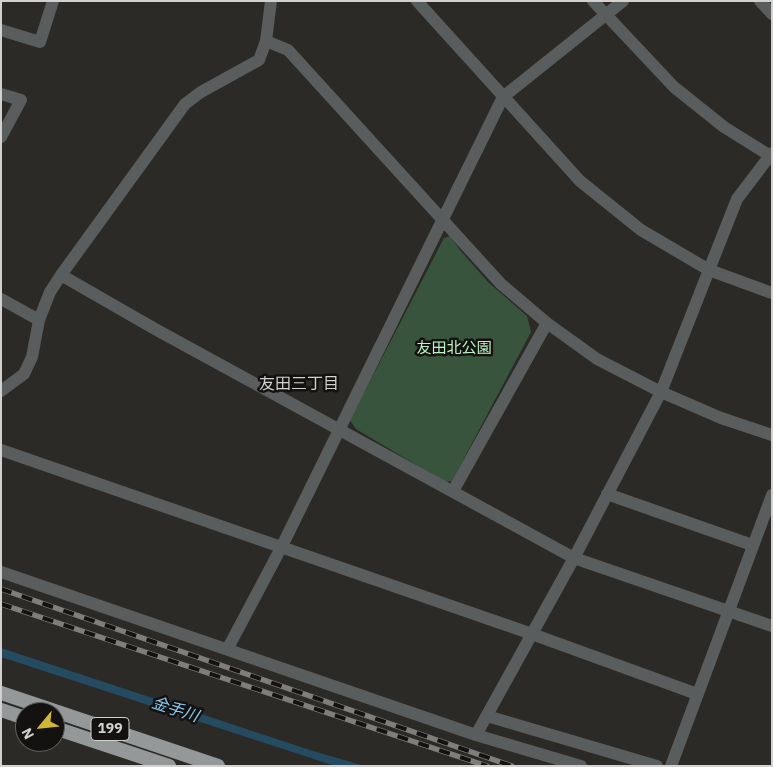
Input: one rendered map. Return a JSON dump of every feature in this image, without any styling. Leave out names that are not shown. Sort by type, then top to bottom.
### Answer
[{"type":"highway","name":"199","points":[[1,693],[218,766]]},
{"type":"highway","points":[[1,710],[15,715]]},
{"type":"highway","name":"199","points":[[65,731],[169,766]]},
{"type":"street","points":[[1,30],[40,42],[53,1]]},
{"type":"street","points":[[1,391],[24,374],[32,357],[39,320],[50,292],[185,104],[201,92],[259,60],[266,40],[271,1]]},
{"type":"street","points":[[417,1],[580,181],[641,230],[709,270],[772,293]]},
{"type":"street","points":[[476,736],[574,558],[661,392],[737,200],[771,155],[724,127],[674,87],[594,1]]},
{"type":"street","points":[[228,648],[281,548],[338,429],[504,97],[623,1]]},
{"type":"street","points":[[760,1],[772,14]]},
{"type":"street","points":[[266,40],[288,50],[501,284],[547,323],[597,359],[661,392],[721,418],[772,435]]},
{"type":"street","points":[[1,94],[21,100],[1,137]]},
{"type":"street","points":[[61,275],[574,558],[772,626]]},
{"type":"street","points":[[1,299],[39,320]]},
{"type":"street","points":[[453,492],[547,323]]},
{"type":"street","points":[[1,450],[100,482],[281,548],[532,634],[697,694]]},
{"type":"street","points":[[607,494],[752,545]]},
{"type":"street","points":[[671,766],[772,495]]},
{"type":"street","points":[[1,572],[228,648],[476,736],[581,766]]},
{"type":"street","points":[[487,716],[657,766]]},
{"type":"green space","name":"友田北公園","points":[[450,236],[488,282],[527,316],[531,332],[452,481],[445,482],[356,429],[350,420],[444,238]]},
{"type":"water","name":"金手川","points":[[1,648],[313,751],[365,766],[334,766],[1,657]]},
{"type":"railway","points":[[1,589],[512,766]]},
{"type":"railway","points":[[1,604],[487,766]]},
{"type":"district","name":"友田三丁目","points":[[299,384]]}]
